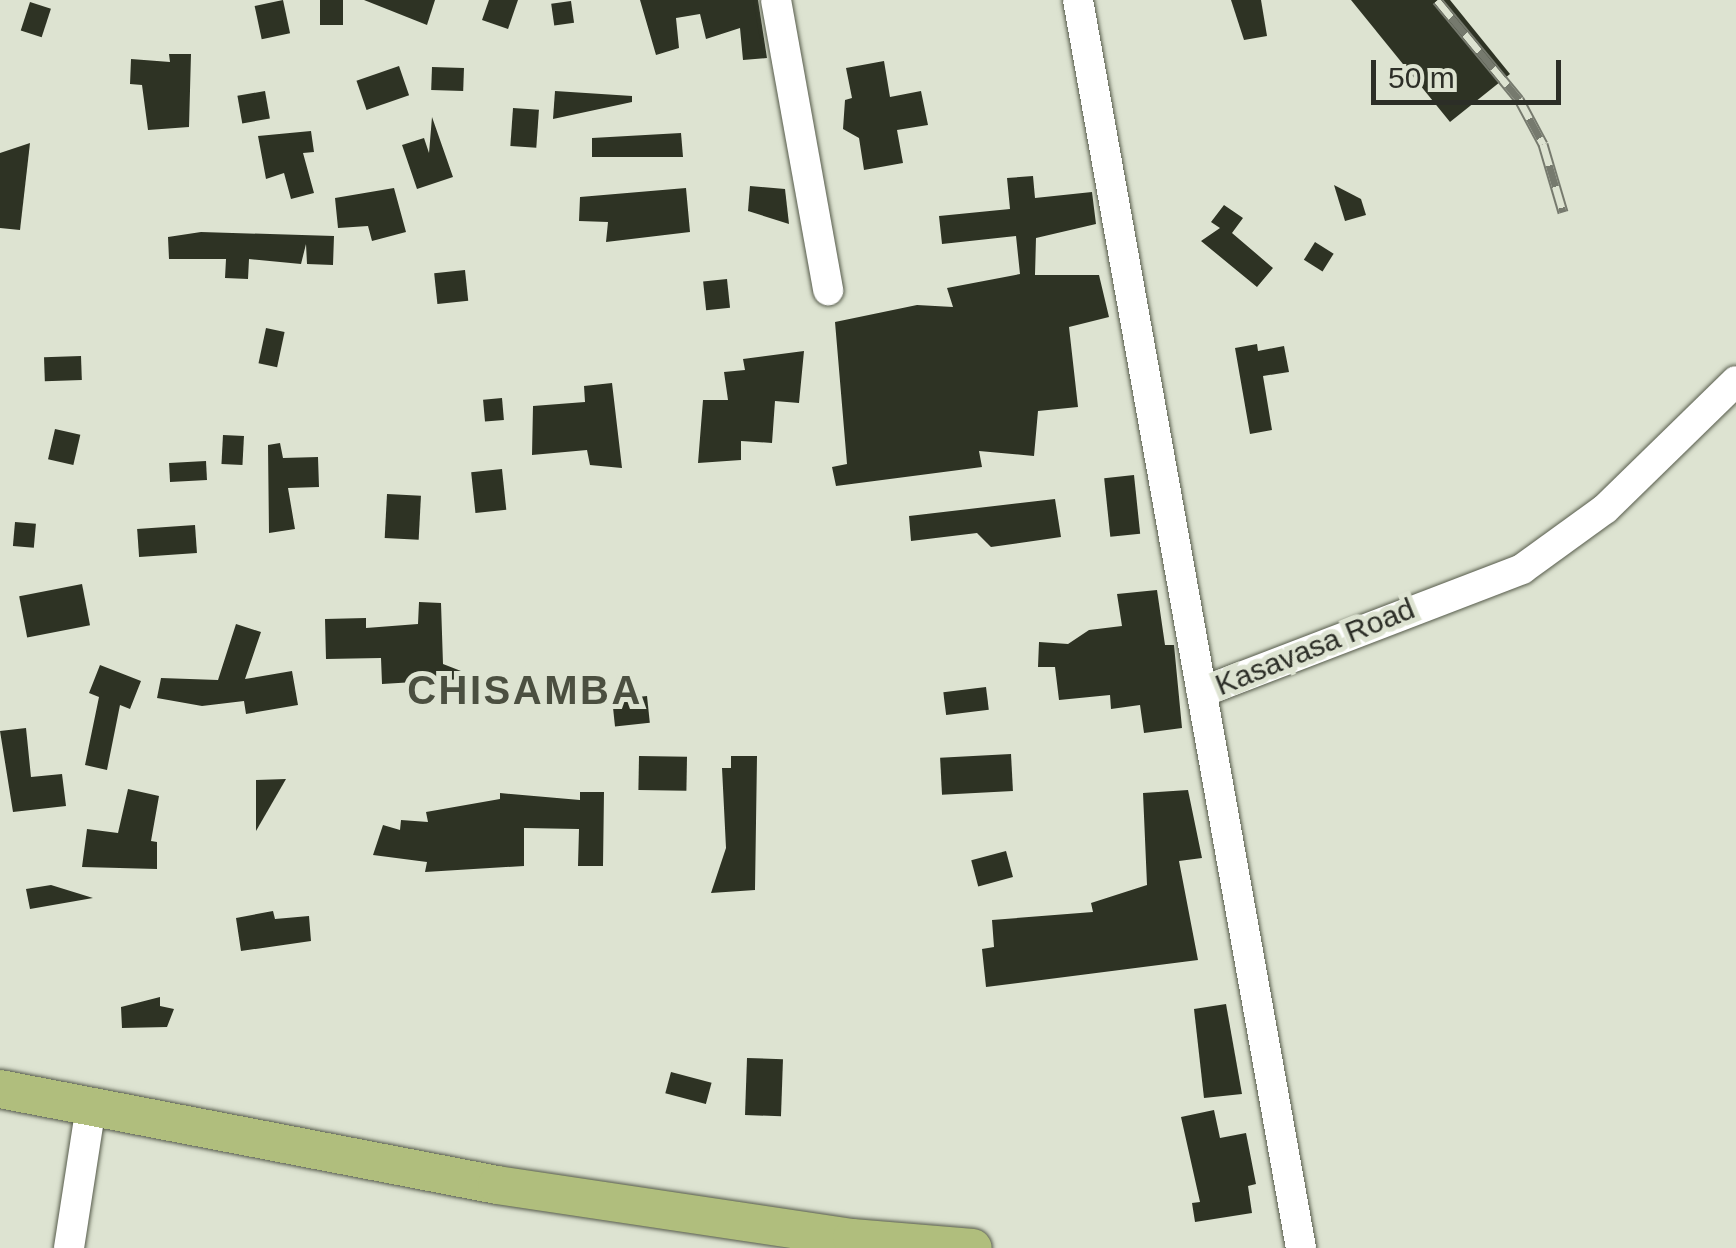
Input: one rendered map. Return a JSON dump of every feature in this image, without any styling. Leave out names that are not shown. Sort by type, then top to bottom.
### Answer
[{"type":"main road","points":[[0,1089],[497,1185],[852,1238],[973,1248]]},
{"type":"street","points":[[776,0],[828,290]]},
{"type":"street","points":[[1078,0],[1202,692]]},
{"type":"street","name":"Kasavasa Road","points":[[1301,1248],[1202,692],[1522,569],[1605,510],[1736,381]]},
{"type":"street","points":[[69,1248],[91,1106]]},
{"type":"building","points":[[283,0],[290,33],[262,39],[255,6]]},
{"type":"building","points":[[320,0],[343,0],[343,25],[320,25]]},
{"type":"building","points":[[364,0],[435,0],[427,25]]},
{"type":"building","points":[[489,0],[518,0],[508,29],[482,20]]},
{"type":"building","points":[[640,0],[758,0],[767,58],[743,60],[740,28],[706,39],[700,14],[676,18],[679,48],[656,55]]},
{"type":"building","points":[[1231,0],[1261,0],[1267,36],[1244,40]]},
{"type":"building","points":[[1351,0],[1450,0],[1510,74],[1450,122]]},
{"type":"building","points":[[571,1],[574,23],[554,26],[551,4]]},
{"type":"building","points":[[30,2],[51,9],[42,37],[21,31]]},
{"type":"building","points":[[169,54],[191,54],[189,127],[148,130],[142,85],[130,84],[131,59],[170,62]]},
{"type":"building","points":[[884,61],[890,97],[921,91],[928,125],[897,130],[903,163],[864,170],[859,138],[843,129],[845,100],[852,98],[846,68]]},
{"type":"building","points":[[399,66],[409,95],[367,110],[356,81]]},
{"type":"building","points":[[432,67],[464,68],[463,91],[431,90]]},
{"type":"building","points":[[265,91],[270,119],[242,123],[237,96]]},
{"type":"building","points":[[555,91],[632,96],[632,102],[553,119]]},
{"type":"building","points":[[513,108],[539,110],[536,148],[510,146]]},
{"type":"building","points":[[432,117],[453,177],[417,189],[402,145],[424,138],[429,153]]},
{"type":"building","points":[[311,131],[314,152],[303,153],[314,193],[291,199],[284,173],[266,179],[258,136]]},
{"type":"building","points":[[681,133],[683,157],[592,157],[592,138]]},
{"type":"building","points":[[30,143],[20,230],[0,228],[0,153]]},
{"type":"building","points":[[1033,176],[1035,198],[1092,192],[1096,224],[1036,238],[1035,275],[1099,275],[1109,317],[1069,327],[1078,407],[1038,411],[1034,456],[979,451],[982,467],[836,486],[832,467],[847,464],[835,322],[917,305],[953,307],[947,288],[1020,274],[1016,236],[942,244],[939,216],[1010,209],[1007,178]]},
{"type":"building","points":[[1334,185],[1361,199],[1366,215],[1345,221]]},
{"type":"building","points":[[750,186],[785,189],[789,224],[748,211]]},
{"type":"building","points":[[394,188],[406,232],[372,241],[368,226],[338,228],[335,198]]},
{"type":"building","points":[[686,188],[690,232],[606,242],[608,222],[579,221],[580,197]]},
{"type":"building","points":[[1224,205],[1243,218],[1232,233],[1273,268],[1257,287],[1201,241],[1220,228],[1211,222]]},
{"type":"building","points":[[201,232],[334,236],[333,265],[307,264],[306,244],[301,264],[249,259],[248,279],[225,278],[226,259],[169,259],[168,237]]},
{"type":"building","points":[[1315,242],[1334,254],[1323,271],[1304,260]]},
{"type":"building","points":[[465,270],[468,301],[437,304],[434,273]]},
{"type":"building","points":[[727,279],[730,308],[706,310],[703,282]]},
{"type":"building","points":[[266,328],[285,332],[277,367],[259,363]]},
{"type":"building","points":[[1257,344],[1258,351],[1284,346],[1289,372],[1263,376],[1272,430],[1250,434],[1235,348]]},
{"type":"building","points":[[804,351],[799,403],[775,401],[772,443],[741,441],[741,460],[698,463],[703,400],[728,400],[724,372],[745,370],[743,359]]},
{"type":"building","points":[[81,356],[82,380],[45,381],[44,357]]},
{"type":"building","points":[[612,383],[622,468],[590,465],[587,450],[532,455],[533,406],[585,402],[584,386]]},
{"type":"building","points":[[502,398],[504,420],[485,422],[483,400]]},
{"type":"building","points":[[55,429],[80,435],[73,465],[48,459]]},
{"type":"building","points":[[223,435],[244,436],[242,465],[221,464]]},
{"type":"building","points":[[280,443],[283,458],[318,457],[319,487],[288,488],[295,529],[269,533],[268,445]]},
{"type":"building","points":[[206,461],[207,480],[170,482],[169,463]]},
{"type":"building","points":[[502,469],[506,510],[475,513],[471,472]]},
{"type":"building","points":[[1134,475],[1140,534],[1110,537],[1104,478]]},
{"type":"building","points":[[387,494],[421,496],[419,540],[385,538]]},
{"type":"building","points":[[1055,499],[1061,537],[991,547],[977,533],[911,541],[909,516]]},
{"type":"building","points":[[15,522],[36,524],[34,548],[13,546]]},
{"type":"building","points":[[195,525],[197,553],[139,557],[137,529]]},
{"type":"building","points":[[82,584],[90,625],[27,637],[19,596]]},
{"type":"building","points":[[1157,590],[1165,645],[1174,645],[1182,728],[1144,733],[1140,705],[1111,709],[1110,695],[1059,700],[1055,667],[1038,667],[1039,642],[1068,644],[1089,630],[1122,626],[1117,594]]},
{"type":"building","points":[[419,602],[441,603],[443,664],[479,678],[382,684],[381,658],[326,659],[325,619],[366,618],[366,628],[418,624]]},
{"type":"building","points":[[236,624],[261,632],[245,679],[292,671],[298,705],[246,714],[244,701],[202,706],[157,698],[161,678],[218,680]]},
{"type":"building","points":[[100,665],[141,681],[130,709],[120,705],[107,770],[85,765],[99,697],[89,693]]},
{"type":"building","points":[[986,687],[989,710],[946,715],[943,692]]},
{"type":"building","points":[[647,696],[650,723],[615,727],[612,700]]},
{"type":"building","points":[[26,728],[31,777],[62,774],[66,806],[13,812],[0,731]]},
{"type":"building","points":[[1011,754],[1013,791],[942,795],[940,758]]},
{"type":"building","points":[[639,756],[687,757],[686,791],[638,790]]},
{"type":"building","points":[[731,756],[757,756],[755,890],[711,893],[726,848],[722,768],[731,768]]},
{"type":"building","points":[[286,779],[256,831],[256,780]]},
{"type":"building","points":[[128,789],[159,796],[151,841],[157,842],[157,869],[82,867],[87,829],[118,833]]},
{"type":"building","points":[[1188,790],[1202,858],[1179,861],[1198,960],[986,987],[982,949],[994,947],[992,920],[1093,912],[1091,903],[1147,885],[1143,793]]},
{"type":"building","points":[[580,792],[604,792],[603,866],[578,866],[579,829],[524,828],[524,866],[425,872],[427,862],[373,855],[383,825],[400,830],[401,820],[428,822],[426,812],[500,799],[500,793],[580,800]]},
{"type":"building","points":[[1006,851],[1013,877],[978,886],[971,860]]},
{"type":"building","points":[[51,885],[93,898],[30,909],[26,889]]},
{"type":"building","points":[[273,911],[275,919],[309,916],[311,941],[241,951],[236,918]]},
{"type":"building","points":[[160,997],[160,1006],[174,1009],[167,1027],[122,1028],[121,1007]]},
{"type":"building","points":[[1226,1004],[1242,1094],[1204,1098],[1194,1009]]},
{"type":"building","points":[[747,1058],[783,1059],[781,1116],[745,1115]]},
{"type":"building","points":[[671,1072],[712,1083],[706,1104],[665,1093]]},
{"type":"building","points":[[1214,1110],[1220,1138],[1246,1133],[1256,1184],[1248,1186],[1252,1213],[1195,1222],[1192,1203],[1200,1202],[1181,1117]]},
{"type":"railway","points":[[1437,0],[1519,99],[1543,144],[1563,212]]},
{"type":"district","name":"CHISAMBA","points":[[525,690]]}]
